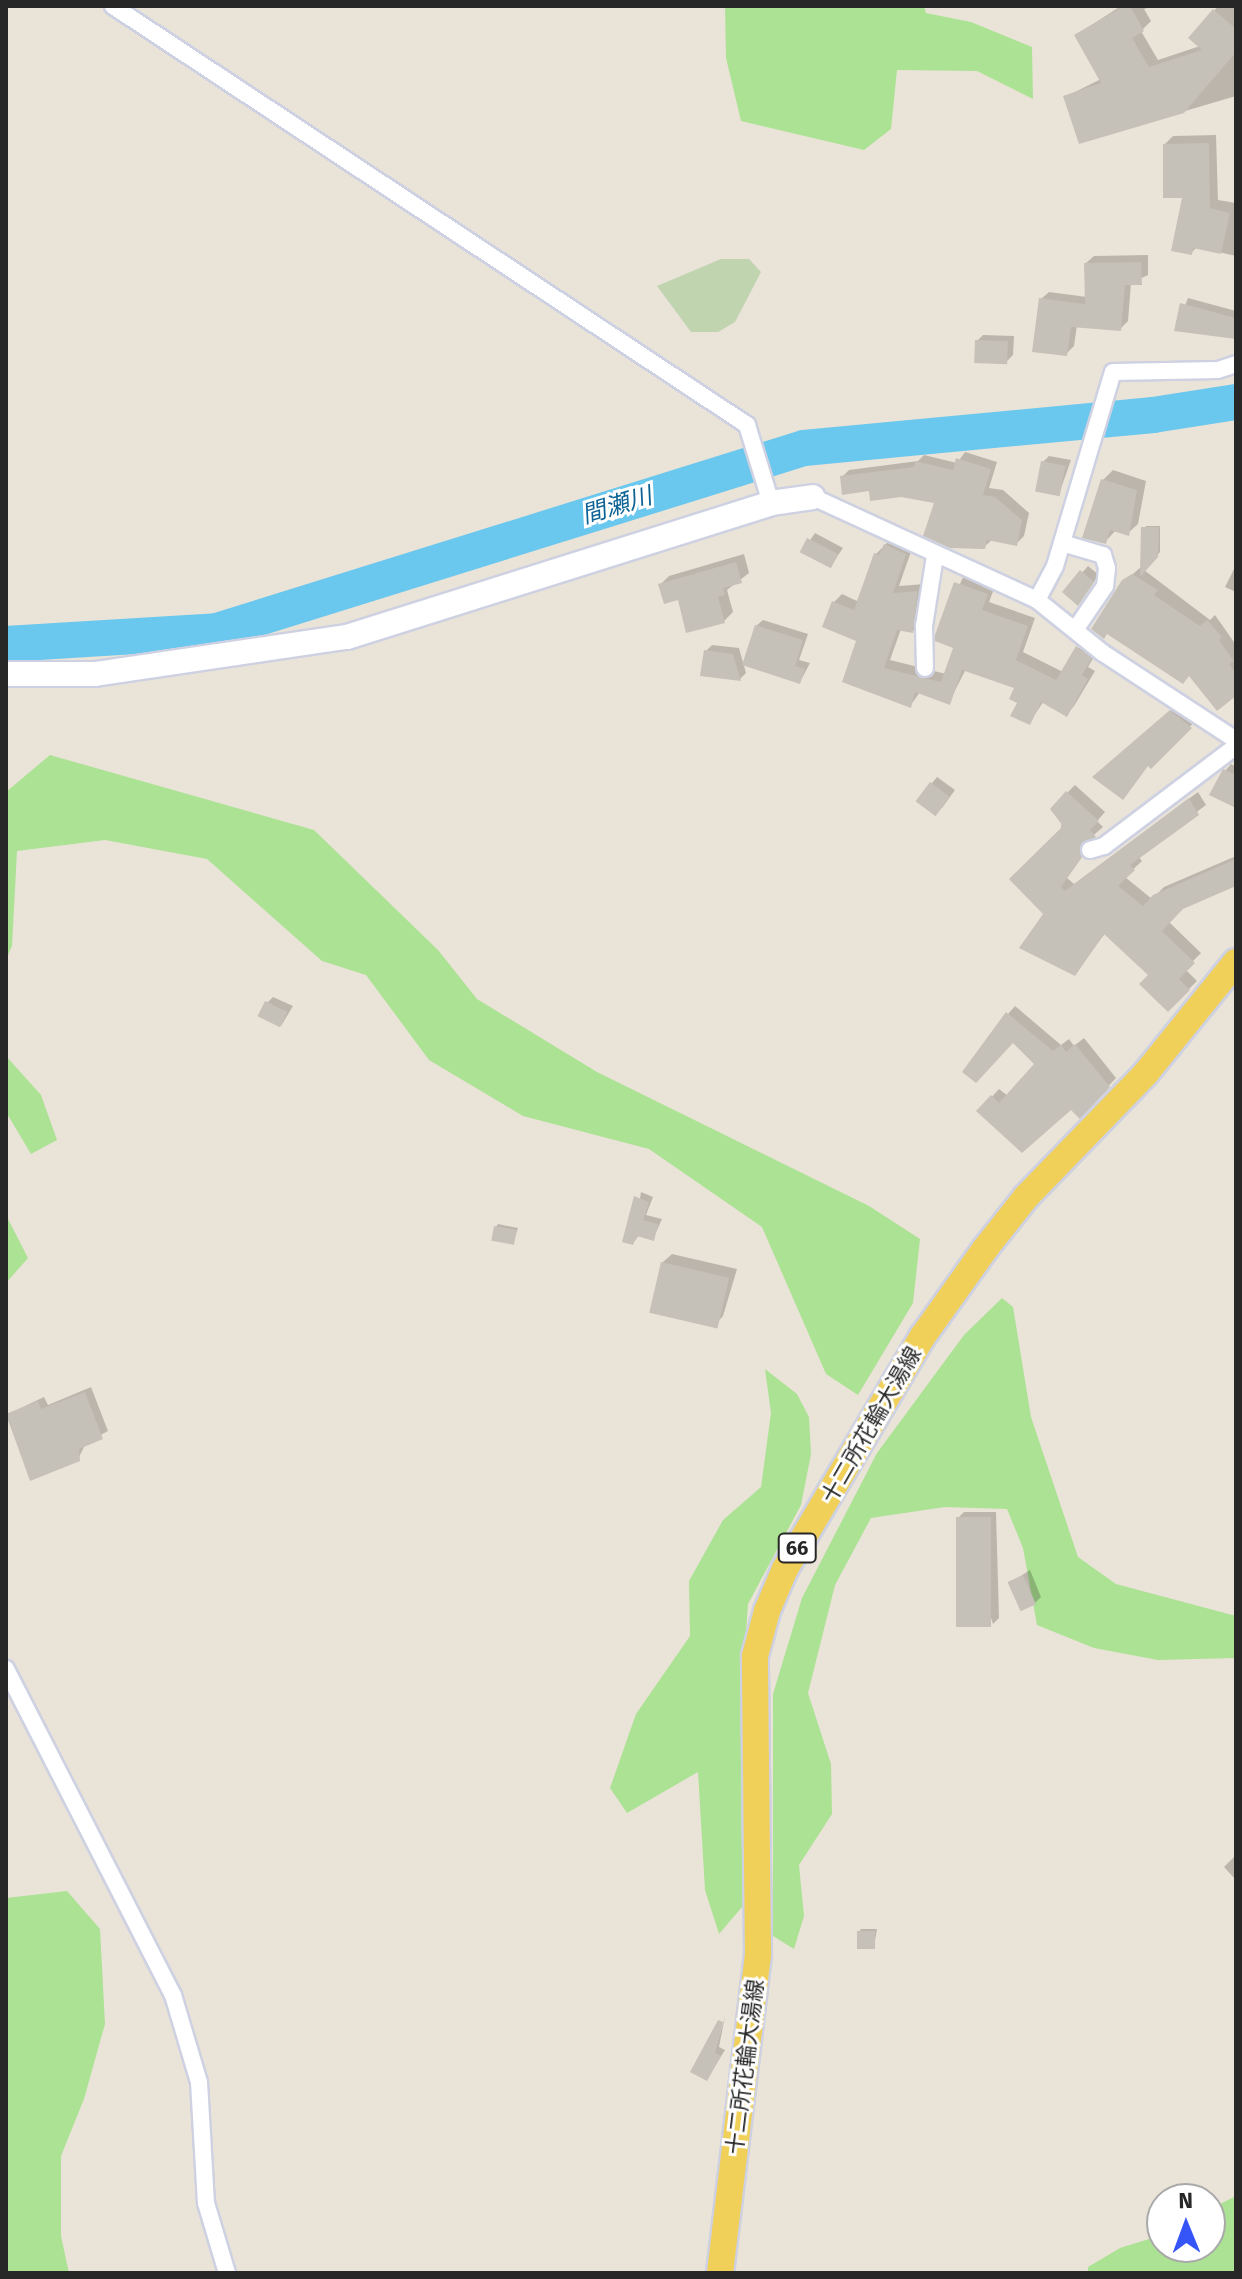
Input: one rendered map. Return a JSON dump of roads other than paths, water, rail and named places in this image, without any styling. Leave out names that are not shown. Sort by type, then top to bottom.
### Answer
[{"type":"main road","name":"十二所花輪大湯線","points":[[720,2273],[758,1955],[755,1656],[767,1611],[785,1569],[923,1336],[985,1249],[1026,1197],[1146,1073],[1236,962]]},
{"type":"street","points":[[113,6],[747,425],[769,496]]},
{"type":"street","points":[[1037,600],[1062,543],[1113,372],[1218,370],[1236,364]]},
{"type":"street","points":[[6,674],[95,674],[347,637],[769,496],[813,497],[935,556],[1037,600],[1075,630],[1236,740]]},
{"type":"street","points":[[1062,543],[1103,555],[1107,568],[1105,586],[1075,630]]},
{"type":"street","points":[[925,668],[924,626],[935,556]]},
{"type":"street","points":[[1090,850],[1104,846],[1236,746]]},
{"type":"street","points":[[6,1669],[173,1995],[199,2082],[206,2203],[227,2273]]},
{"type":"waterway","name":"間瀬川","points":[[6,644],[217,631],[804,448],[1153,415],[1236,402]]}]
